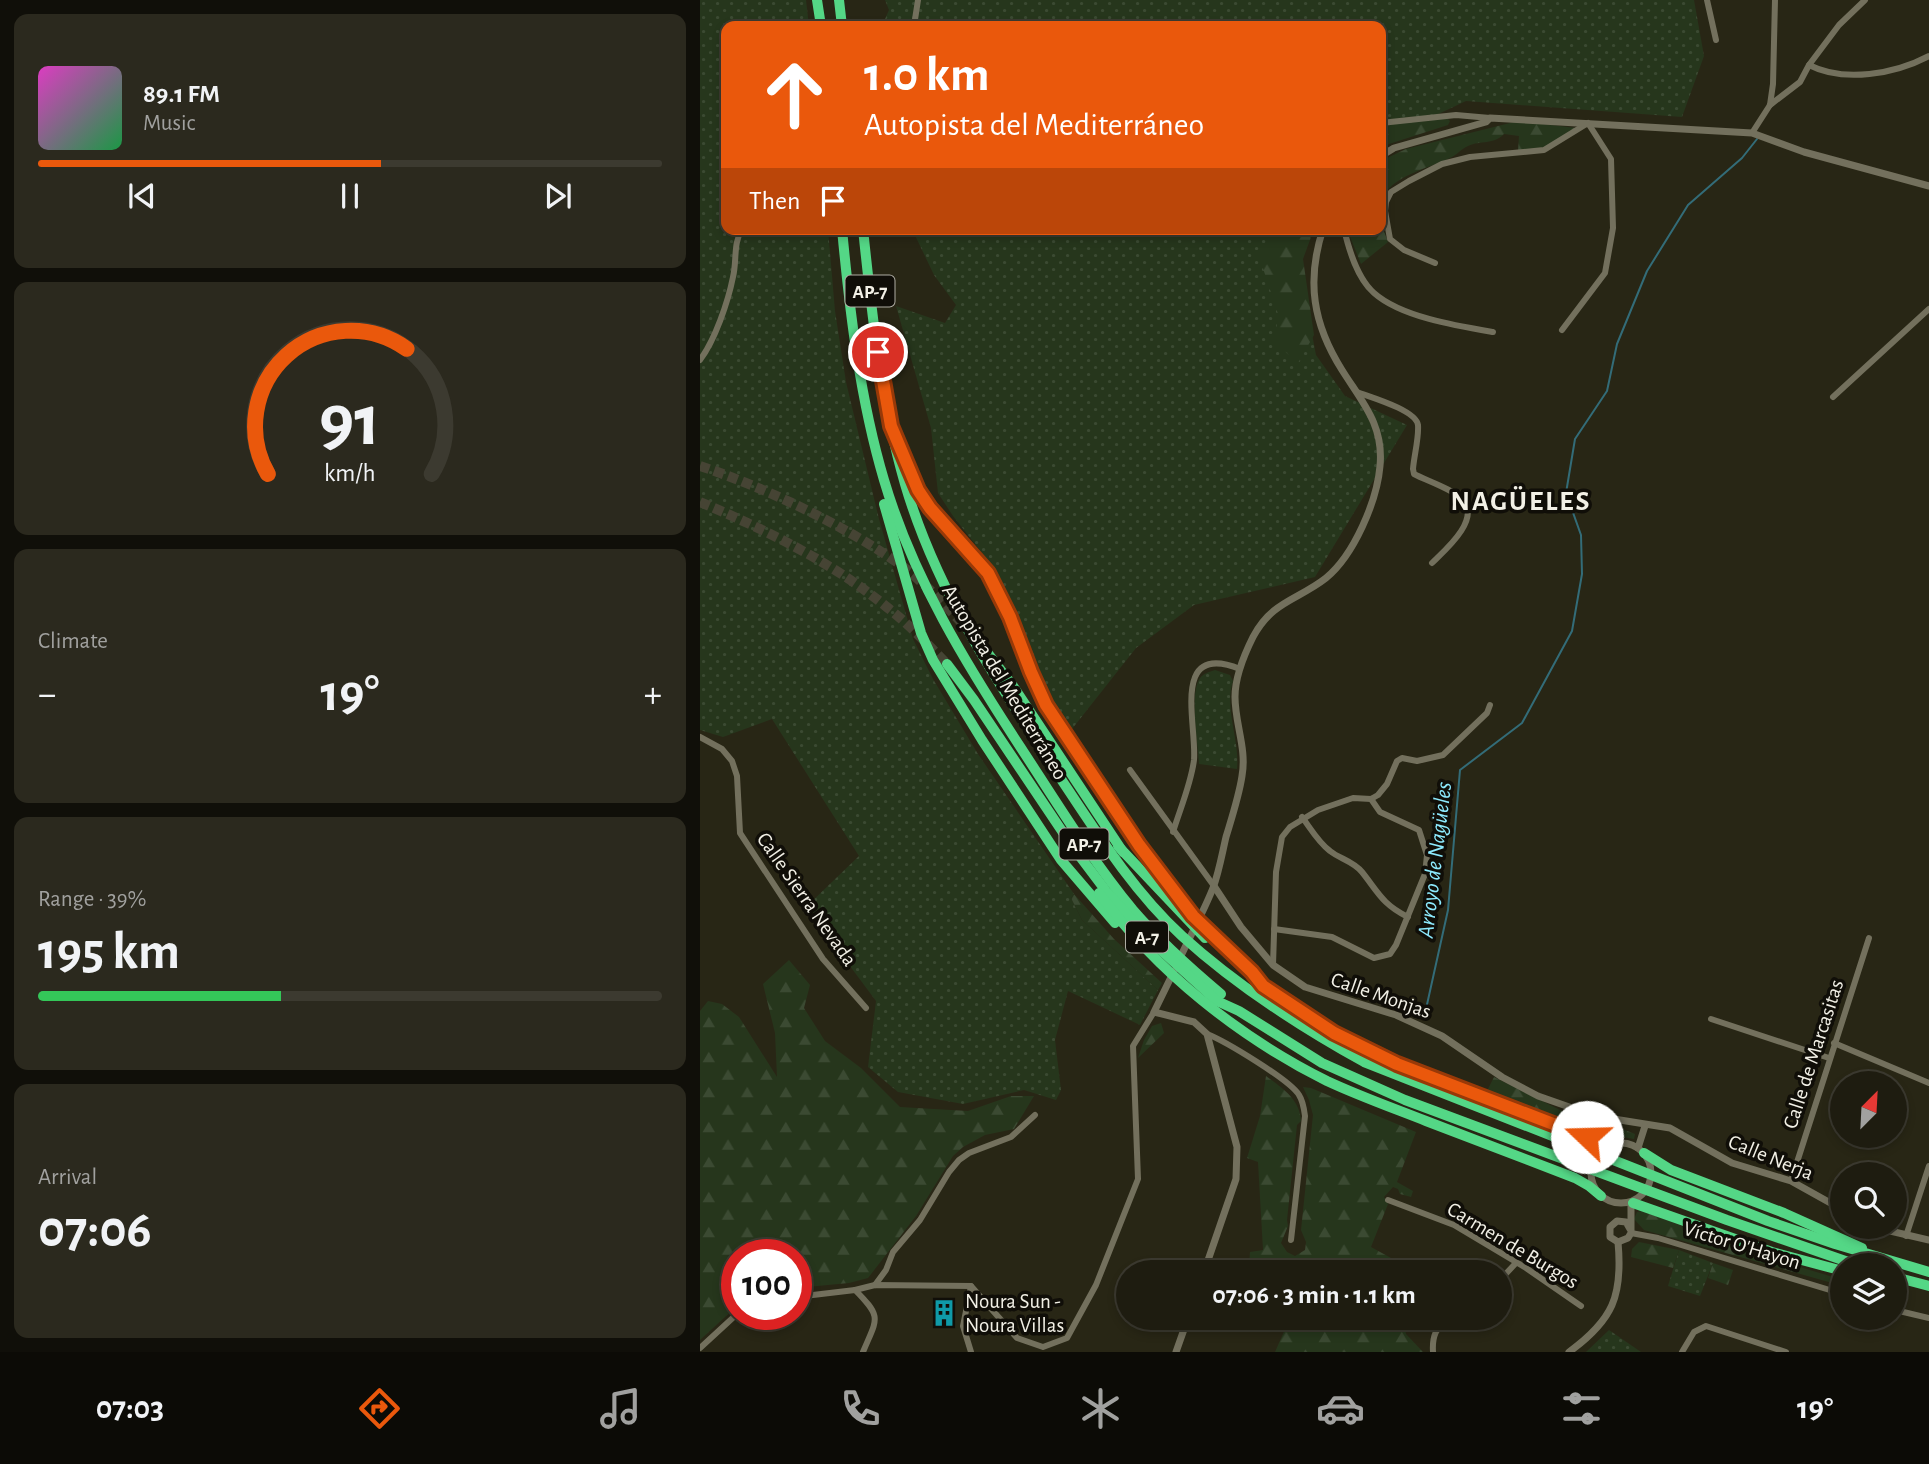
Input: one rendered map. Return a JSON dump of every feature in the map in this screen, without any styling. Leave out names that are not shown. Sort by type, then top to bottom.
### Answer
[{"type":"highway","points":[[817,0],[820,21]]},
{"type":"highway","points":[[839,0],[841,21]]},
{"type":"highway","name":"Autopista del Mediterráneo","points":[[843,235],[857,357],[872,436],[890,500],[910,552],[941,616],[984,691],[1074,830],[1134,910],[1194,972],[1239,1011]]},
{"type":"highway","name":"Autopista del Mediterráneo","points":[[864,235],[878,352],[893,439],[923,534],[973,638],[998,682],[1098,835],[1160,914],[1203,952]]},
{"type":"highway","points":[[891,426],[909,471],[930,508],[977,559],[996,586],[1038,689],[1075,752],[1165,881],[1193,916],[1252,972],[1263,986]]},
{"type":"highway","points":[[872,436],[871,456],[922,633],[933,660],[1061,860],[1123,932],[1149,958],[1162,965]]},
{"type":"highway","name":"A-7","points":[[973,638],[1013,685],[1118,846],[1203,952]]},
{"type":"highway","name":"A-7","points":[[947,664],[1106,891],[1152,942],[1217,1001],[1239,1011]]},
{"type":"highway","points":[[1072,846],[1079,865],[1106,902],[1162,965],[1214,1009],[1303,1068],[1367,1098],[1574,1178],[1601,1196]]},
{"type":"highway","points":[[1118,846],[1190,923],[1263,986],[1334,1033],[1397,1064],[1587,1137],[1615,1144]]},
{"type":"highway","points":[[1203,952],[1249,991],[1294,1022],[1364,1062],[1756,1217],[1864,1253]]},
{"type":"highway","points":[[1239,1011],[1322,1063],[1405,1100],[1779,1240],[1830,1256]]},
{"type":"highway","points":[[1641,1151],[1671,1170],[1784,1213],[1853,1242],[1870,1253]]},
{"type":"highway","points":[[1632,1203],[1772,1252],[1830,1268]]},
{"type":"highway","points":[[1907,1266],[1929,1272]]},
{"type":"highway","points":[[1907,1280],[1929,1286]]},
{"type":"street","points":[[915,21],[918,0]]},
{"type":"street","points":[[1707,0],[1716,40]]},
{"type":"street","points":[[1770,105],[1775,63],[1775,0]]},
{"type":"street","points":[[1752,133],[1770,105],[1800,82],[1808,65],[1850,12],[1865,0]]},
{"type":"street","points":[[1808,65],[1835,73],[1879,73],[1907,67],[1929,56]]},
{"type":"street","points":[[1386,122],[1457,115],[1752,133],[1804,152],[1929,186]]},
{"type":"street","points":[[1457,115],[1457,130]]},
{"type":"street","points":[[1386,153],[1394,148],[1486,122],[1490,118]]},
{"type":"street","points":[[1386,202],[1391,192],[1442,164],[1470,157],[1544,150],[1588,123]]},
{"type":"street","points":[[1562,330],[1605,273],[1613,228],[1611,159],[1588,123]]},
{"type":"street","points":[[1386,217],[1390,239],[1404,250],[1435,262]]},
{"type":"street","points":[[700,360],[725,306],[737,256],[738,235]]},
{"type":"street","points":[[812,1295],[855,1290],[875,1284],[971,1286],[1017,1338],[1042,1347],[1067,1338],[1096,1286],[1138,1180],[1133,1046],[1160,1001],[1214,886],[1242,776],[1243,753],[1235,698],[1240,669],[1254,636],[1264,621],[1281,603],[1326,578],[1344,558],[1362,527],[1376,491],[1380,465],[1379,440],[1366,405],[1327,344],[1317,313],[1313,287],[1314,256],[1321,235]]},
{"type":"street","points":[[1346,235],[1358,271],[1371,292],[1391,306],[1437,320],[1493,332]]},
{"type":"street","points":[[1833,397],[1929,309]]},
{"type":"street","points":[[1357,392],[1408,412],[1415,418],[1418,426],[1414,474],[1463,500],[1468,510],[1464,527],[1458,537],[1432,563]]},
{"type":"street","points":[[1174,832],[1194,760],[1191,689],[1195,676],[1210,663],[1226,663],[1240,669]]},
{"type":"street","points":[[1273,965],[1276,872],[1282,837],[1290,827],[1302,817],[1353,798],[1371,799],[1378,795],[1388,784],[1397,761],[1402,758],[1417,761],[1443,755],[1487,713],[1490,705]]},
{"type":"street","name":"Calle Sierra Nevada","points":[[700,737],[722,749],[732,761],[737,776],[740,834],[823,960],[866,1008]]},
{"type":"street","points":[[1130,770],[1214,886]]},
{"type":"street","points":[[1274,929],[1332,937],[1367,956],[1378,958],[1390,954],[1425,874],[1427,855],[1419,830],[1380,812],[1371,799]]},
{"type":"street","points":[[1302,817],[1316,838],[1330,852],[1362,872],[1385,904],[1408,916]]},
{"type":"street","name":"Calle Monjas","points":[[1214,886],[1241,927],[1273,965],[1305,987],[1395,1015],[1442,1036],[1502,1077],[1538,1096],[1595,1116],[1645,1126]]},
{"type":"street","name":"Calle de Marcasitas","points":[[1791,1181],[1869,938]]},
{"type":"street","points":[[1154,1012],[1194,1022],[1208,1034],[1286,1082],[1298,1093],[1305,1116],[1291,1240]]},
{"type":"street","points":[[1711,1019],[1829,1058]]},
{"type":"street","points":[[1208,1034],[1237,1147],[1236,1179],[1208,1260]]},
{"type":"street","points":[[1834,1043],[1929,1083]]},
{"type":"street","points":[[875,1284],[886,1270],[893,1252],[920,1220],[959,1160],[969,1153],[1011,1137],[1035,1115]]},
{"type":"street","points":[[1641,1151],[1645,1126]]},
{"type":"street","name":"Calle Nerja","points":[[1645,1126],[1670,1128],[1732,1163],[1791,1181],[1830,1203]]},
{"type":"street","points":[[1615,1144],[1627,1144],[1641,1151],[1650,1163],[1650,1184],[1644,1194],[1632,1203],[1615,1203],[1601,1196],[1592,1181],[1590,1173],[1595,1157],[1607,1146],[1615,1144]]},
{"type":"street","points":[[1907,1233],[1929,1167]]},
{"type":"street","name":"Carmen de Burgos","points":[[1388,1200],[1454,1225],[1581,1306]]},
{"type":"street","points":[[1615,1203],[1617,1220]]},
{"type":"street","points":[[1617,1220],[1609,1227],[1610,1237],[1624,1242],[1631,1231],[1632,1203]]},
{"type":"street","points":[[1617,1220],[1626,1222],[1631,1231]]},
{"type":"street","name":"Víctor O'Hayon","points":[[1631,1231],[1830,1290]]},
{"type":"street","points":[[1907,1236],[1929,1240]]},
{"type":"street","points":[[1569,1352],[1604,1322],[1609,1313],[1616,1296],[1620,1269],[1618,1242]]},
{"type":"street","points":[[1512,1268],[1516,1264]]},
{"type":"street","points":[[971,1286],[963,1326],[971,1352]]},
{"type":"street","points":[[855,1290],[874,1308],[875,1323],[863,1352]]},
{"type":"street","points":[[1907,1313],[1929,1318]]},
{"type":"street","points":[[1682,1352],[1694,1332],[1706,1326],[1786,1352]]},
{"type":"street","points":[[700,1348],[721,1329]]},
{"type":"street","points":[[1176,1352],[1184,1330]]},
{"type":"street","points":[[1433,1352],[1432,1341],[1436,1330]]},
{"type":"green space","points":[[700,0],[806,0],[808,21],[721,21],[721,235],[829,235],[835,311],[846,382],[879,519],[913,639],[933,679],[978,754],[1074,894],[1071,898],[1082,920],[1158,990],[1140,1025],[1068,991],[1055,1040],[1061,1090],[1056,1100],[1024,1090],[963,1104],[898,1092],[868,1067],[876,1001],[806,907],[859,856],[772,719],[723,737],[700,730]]},
{"type":"green space","points":[[885,0],[1694,0],[1704,56],[1682,117],[1466,101],[1386,139],[1386,21],[884,21],[889,10]]},
{"type":"green space","points":[[1447,118],[1450,121],[1448,125],[1386,146],[1386,126]]},
{"type":"green space","points":[[1518,121],[1576,128],[1542,149],[1518,151],[1519,136],[1504,134],[1496,140],[1473,144],[1450,158],[1401,179],[1386,192],[1386,160],[1406,149]]},
{"type":"green space","points":[[915,235],[1301,235],[1295,245],[1316,355],[1345,396],[1407,425],[1315,577],[1194,605],[1136,648],[1072,729],[1044,687],[1012,603],[990,563],[938,493],[931,428],[896,306],[945,323],[956,305],[934,275]]},
{"type":"green space","points":[[1280,235],[1312,235],[1303,259],[1314,335],[1298,363],[1275,343],[1278,314],[1259,256]]},
{"type":"green space","points":[[1349,235],[1385,235],[1388,242],[1361,264]]},
{"type":"green space","points":[[1215,670],[1230,675],[1233,681],[1230,702],[1237,769],[1199,764],[1195,695],[1200,678]]},
{"type":"green space","points":[[1074,894],[1114,939],[1162,983],[1158,990],[1082,920],[1071,898]]},
{"type":"green space","points":[[789,960],[810,985],[804,1008],[825,1041],[861,1068],[900,1107],[968,1111],[1011,1096],[1034,1096],[1014,1129],[985,1135],[953,1156],[916,1216],[868,1278],[812,1286],[812,1239],[721,1239],[721,1321],[700,1340],[700,1011],[708,1001],[722,1004],[739,1017],[777,1077],[775,1033],[763,984]]},
{"type":"green space","points":[[1161,1023],[1164,1033],[1138,1058],[1152,1026]]},
{"type":"green space","points":[[1266,1076],[1294,1100],[1300,1113],[1288,1226],[1281,1243],[1287,1252],[1295,1256],[1305,1250],[1306,1242],[1301,1230],[1313,1115],[1303,1087],[1416,1132],[1397,1182],[1413,1191],[1411,1197],[1400,1194],[1398,1189],[1393,1187],[1384,1197],[1388,1204],[1371,1247],[1391,1260],[1249,1260],[1250,1252],[1263,1250],[1258,1162],[1247,1158],[1260,1116]]},
{"type":"green space","points":[[1494,1077],[1560,1110],[1635,1134],[1634,1139],[1599,1133],[1487,1091]]},
{"type":"green space","points":[[1642,1211],[1766,1257],[1830,1276],[1830,1282],[1644,1230],[1634,1219],[1637,1212]]},
{"type":"green space","points":[[1639,1242],[1679,1250],[1673,1268],[1631,1257],[1632,1249]]},
{"type":"green space","points":[[1679,1250],[1713,1263],[1700,1296],[1668,1286]]},
{"type":"green space","points":[[1713,1263],[1733,1270],[1728,1285],[1708,1278]]},
{"type":"green space","points":[[1285,1330],[1405,1330],[1423,1352],[1275,1352]]},
{"type":"green space","points":[[1609,1330],[1641,1352],[1586,1352]]},
{"type":"waterway","name":"Arroyo de Nagüeles","points":[[1424,1018],[1448,910],[1460,770],[1522,723],[1572,631],[1582,574],[1581,535],[1566,493],[1575,439],[1607,391],[1617,344],[1647,271],[1688,205],[1742,158],[1757,139]]},
{"type":"tunnel","points":[[700,466],[749,484],[851,533],[913,575],[962,623]]},
{"type":"tunnel","points":[[700,502],[774,536],[867,591],[919,635],[947,664]]},
{"type":"place","name":"Noura Sun - Noura Villas","points":[[944,1313]]},
{"type":"district","name":"NAGÜELES","points":[[1521,500]]},
{"type":"route","points":[[878,352],[891,426],[918,490],[930,508],[988,573],[1010,617],[1046,705],[1139,845],[1193,916],[1252,972],[1263,986],[1334,1033],[1397,1064],[1587,1137]]}]
